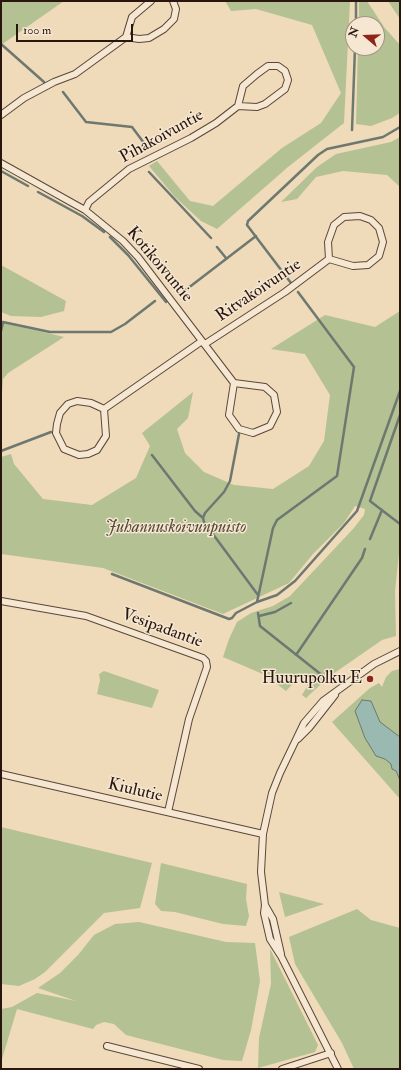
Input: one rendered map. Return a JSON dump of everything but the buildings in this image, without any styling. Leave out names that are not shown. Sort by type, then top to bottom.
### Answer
[{"type":"street","points":[[1,115],[24,98],[54,82],[75,74],[126,38],[132,17],[151,1]]},
{"type":"street","points":[[126,38],[149,38],[164,29],[174,19],[176,9],[173,1]]},
{"type":"street","points":[[268,66],[278,66],[285,71],[288,80],[285,89],[265,104],[256,107],[238,106],[243,86],[257,74],[268,66]]},
{"type":"street","name":"Pihakoivuntie","points":[[85,210],[89,202],[129,169],[192,138],[216,123],[238,106]]},
{"type":"street","name":"Kotikoivuntie","points":[[1,163],[85,210],[123,241],[138,256],[234,383]]},
{"type":"street","points":[[360,216],[371,220],[379,228],[383,242],[379,256],[368,265],[353,266],[329,259],[328,242],[334,225],[344,217],[360,216]]},
{"type":"street","name":"Ritvakoivuntie","points":[[104,409],[204,342],[285,292],[329,259]]},
{"type":"street","points":[[234,383],[265,387],[274,395],[277,412],[270,426],[253,433],[239,429],[229,415],[234,383]]},
{"type":"street","points":[[78,401],[91,403],[104,409],[106,436],[97,450],[88,454],[79,455],[64,449],[59,441],[57,429],[60,413],[68,404],[78,401]]},
{"type":"street","name":"Vesipadantie","points":[[1,601],[82,614],[203,658],[206,661],[207,667],[189,719],[168,812]]},
{"type":"street","points":[[338,1069],[281,956],[270,938],[265,922],[262,872],[263,834],[275,786],[287,757],[304,723],[322,701],[337,692],[374,664],[400,651]]},
{"type":"street","name":"Kiulutie","points":[[1,774],[263,834]]},
{"type":"street","points":[[106,1046],[199,1069]]},
{"type":"street","points":[[282,1069],[331,1053]]},
{"type":"green space","points":[[1,1],[64,1],[1,45]]},
{"type":"green space","points":[[225,1],[350,1],[349,16],[345,16],[345,56],[347,56],[344,123],[288,167],[217,229],[201,221],[175,197],[149,166],[157,161],[190,201],[213,206],[282,148],[321,123],[341,93],[312,25],[256,9],[231,11]]},
{"type":"green space","points":[[359,1],[367,1],[377,16],[359,16]]},
{"type":"green space","points":[[388,1],[400,1],[400,19]]},
{"type":"green space","points":[[385,28],[400,45],[400,113],[392,118],[371,126],[356,124],[358,56],[385,56]]},
{"type":"green space","points":[[400,137],[400,187],[387,175],[343,171],[316,177],[297,199],[281,202],[317,167],[336,154],[391,142]]},
{"type":"green space","points":[[1,265],[66,301],[64,311],[41,317],[11,316],[1,312]]},
{"type":"green space","name":"Juhannuskoivunpuisto","points":[[400,311],[400,543],[395,591],[396,636],[382,640],[330,676],[306,698],[302,695],[308,685],[300,676],[286,691],[265,675],[223,657],[237,622],[251,613],[273,606],[290,596],[353,529],[364,515],[365,509],[355,506],[344,523],[313,554],[289,583],[223,614],[103,568],[1,554],[1,457],[11,454],[14,464],[43,499],[92,505],[136,478],[150,446],[142,433],[193,392],[188,418],[177,429],[185,453],[204,472],[234,485],[273,489],[309,466],[324,441],[330,395],[305,354],[271,349],[325,315],[375,327]]},
{"type":"green space","points":[[1,322],[64,337],[8,373],[3,379],[1,409]]},
{"type":"green space","points":[[400,669],[400,799],[332,722],[370,688],[379,683],[382,687],[386,677],[392,671]]},
{"type":"green space","points":[[104,671],[159,690],[152,708],[97,694],[100,680],[99,674]]},
{"type":"green space","points":[[1,827],[152,863],[140,908],[104,913],[45,972],[35,979],[19,986],[1,984]]},
{"type":"green space","points":[[161,863],[247,884],[246,899],[249,916],[246,926],[223,924],[175,912],[161,911],[155,904]]},
{"type":"green space","points":[[279,892],[324,904],[285,917]]},
{"type":"green space","points":[[357,909],[371,920],[400,928],[400,1069],[354,1069],[342,1043],[295,964],[289,937]]},
{"type":"green space","points":[[139,922],[226,942],[255,943],[260,981],[251,1030],[242,1061],[223,1060],[126,1035],[114,1024],[104,1022],[96,1025],[93,1029],[17,1009],[2,1059],[1,1009],[12,1007],[37,993],[76,1001],[38,988],[60,973],[78,955],[94,935],[115,924]]},
{"type":"green space","points":[[270,949],[318,1045],[315,1052],[258,1068],[259,1038],[271,984]]},
{"type":"water","points":[[362,700],[371,701],[380,722],[400,737],[400,780],[396,771],[392,769],[391,764],[385,759],[376,756],[365,738],[355,711]]},
{"type":"waterway","points":[[356,1],[356,16]]},
{"type":"waterway","points":[[1,44],[44,82]]},
{"type":"waterway","points":[[352,130],[355,56]]},
{"type":"waterway","points":[[63,92],[86,122],[132,127],[147,147]]},
{"type":"waterway","points":[[291,283],[247,225],[248,221],[318,155],[327,149],[383,137],[400,127]]},
{"type":"waterway","points":[[1,171],[28,186]]},
{"type":"waterway","points":[[149,172],[211,238]]},
{"type":"waterway","points":[[38,192],[82,216],[104,232]]},
{"type":"waterway","points":[[183,292],[256,236]]},
{"type":"waterway","points":[[110,237],[128,255],[166,302]]},
{"type":"waterway","points":[[217,247],[226,258]]},
{"type":"waterway","points":[[257,602],[273,528],[277,520],[337,476],[354,367],[298,292]]},
{"type":"waterway","points":[[1,331],[3,322],[50,332],[111,332],[125,324],[155,301]]},
{"type":"waterway","points":[[112,574],[229,619],[236,613],[257,602],[277,595],[295,581],[357,511],[400,391]]},
{"type":"waterway","points":[[400,415],[370,501],[400,524]]},
{"type":"waterway","points":[[1,451],[51,432]]},
{"type":"waterway","points":[[239,434],[230,481],[224,492],[205,513],[203,518],[204,522],[258,595]]},
{"type":"waterway","points":[[152,455],[195,511],[203,518]]},
{"type":"waterway","points":[[370,539],[382,510]]},
{"type":"waterway","points":[[296,655],[362,558],[365,549]]},
{"type":"waterway","points":[[259,616],[275,612],[291,603]]},
{"type":"waterway","points":[[258,613],[260,626],[323,676]]},
{"type":"place","name":"Huurupolku E","points":[[370,679]]}]
